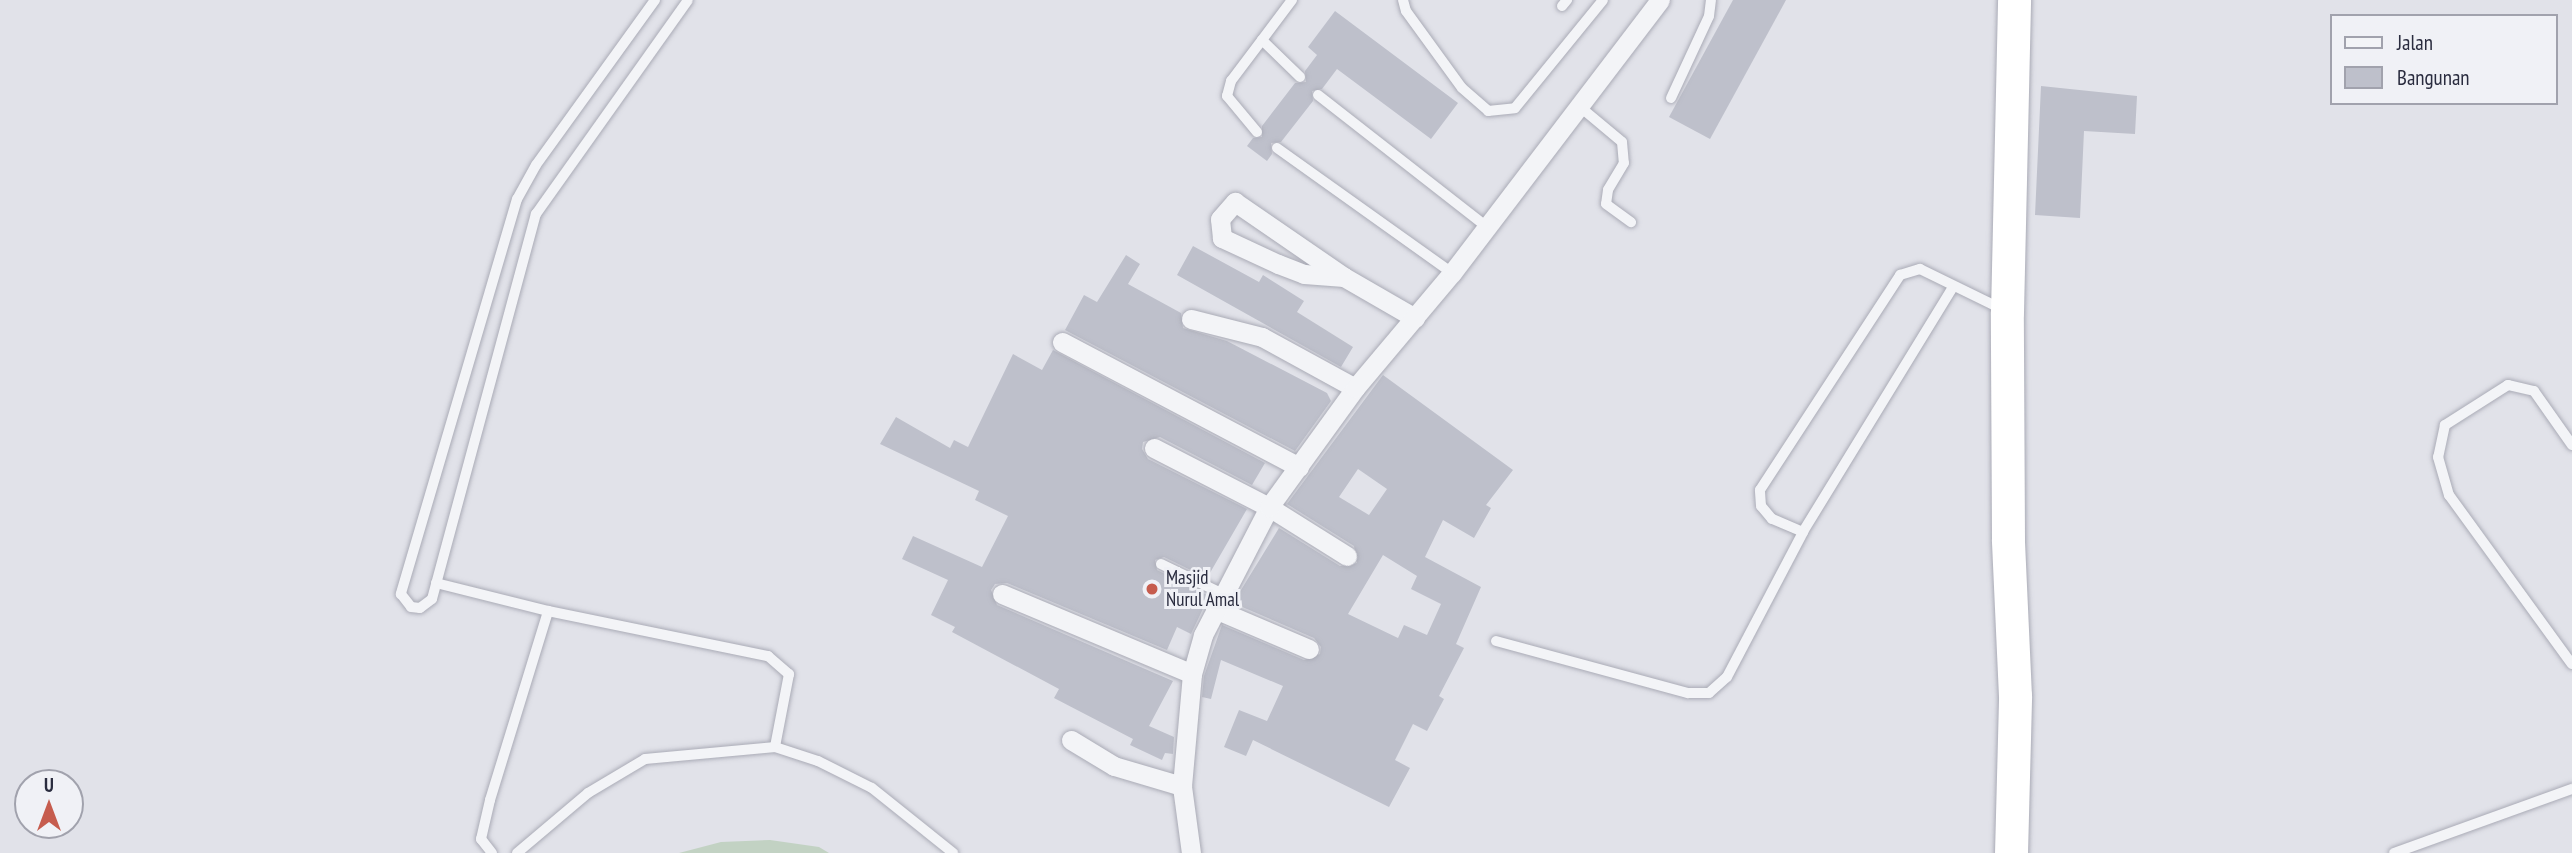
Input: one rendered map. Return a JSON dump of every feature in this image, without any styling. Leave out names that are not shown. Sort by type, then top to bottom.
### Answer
[{"type":"highway","points":[[2011,853],[2015,696],[2008,539],[2007,312],[2014,0]]},
{"type":"street","points":[[1191,853],[1182,786],[1192,674],[1219,602],[1269,507],[1355,388],[1452,273],[1660,0]]},
{"type":"street","points":[[1343,276],[1304,274],[1278,264],[1222,238],[1220,219],[1236,202],[1343,276],[1415,318]]},
{"type":"street","points":[[1191,319],[1262,337],[1355,388]]},
{"type":"street","points":[[1062,342],[1299,467]]},
{"type":"street","points":[[1154,448],[1269,507],[1347,556]]},
{"type":"street","points":[[1002,594],[1192,674]]},
{"type":"street","points":[[1219,602],[1309,649]]},
{"type":"street","points":[[1071,740],[1114,766],[1182,786]]},
{"type":"lane","points":[[655,0],[525,181],[517,199],[401,594],[406,604],[420,608],[432,599],[536,214],[688,0]]},
{"type":"lane","points":[[1257,132],[1227,96],[1231,81],[1292,0]]},
{"type":"lane","points":[[1403,0],[1406,11],[1462,88],[1488,111],[1516,108],[1603,0]]},
{"type":"lane","points":[[1671,99],[1709,16],[1711,0]]},
{"type":"lane","points":[[1262,40],[1300,77]]},
{"type":"lane","points":[[1318,94],[1487,227]]},
{"type":"lane","points":[[1579,106],[1622,142],[1624,163],[1608,190],[1606,204],[1631,222]]},
{"type":"lane","points":[[1277,148],[1452,273]]},
{"type":"lane","points":[[1803,532],[1772,519],[1761,506],[1760,490],[1900,275],[1920,269],[2007,312]]},
{"type":"lane","points":[[1496,641],[1688,693],[1709,693],[1727,677],[1803,532],[1953,287]]},
{"type":"lane","points":[[2572,444],[2534,391],[2508,385],[2445,425],[2438,457],[2449,495],[2572,664]]},
{"type":"lane","points":[[1161,564],[1219,602]]},
{"type":"lane","points":[[436,583],[548,611],[780,662],[789,674],[775,747]]},
{"type":"lane","points":[[492,853],[481,839],[490,800],[548,611]]},
{"type":"lane","points":[[517,853],[588,793],[645,759],[775,747],[818,761],[872,788],[953,853]]},
{"type":"lane","points":[[2394,853],[2572,789]]},
{"type":"green space","points":[[770,840],[819,847],[829,853],[679,853],[721,842]]},
{"type":"building","points":[[1733,0],[1786,0],[1710,139],[1669,117]]},
{"type":"building","points":[[1335,11],[1458,103],[1431,139],[1337,69],[1322,89],[1312,91],[1313,101],[1281,142],[1271,143],[1272,154],[1267,161],[1247,146],[1253,138],[1262,137],[1262,126],[1295,83],[1306,82],[1305,71],[1317,55],[1308,47]]},
{"type":"building","points":[[2041,86],[2137,96],[2135,134],[2084,131],[2080,218],[2035,215]]},
{"type":"building","points":[[1193,246],[1259,282],[1263,275],[1304,301],[1297,312],[1353,347],[1341,367],[1177,275]]},
{"type":"building","points":[[1126,255],[1140,264],[1128,284],[1181,313],[1183,328],[1227,341],[1327,393],[1331,401],[1295,451],[1065,330],[1084,295],[1097,302]]},
{"type":"building","points":[[1053,350],[1265,463],[1252,485],[1160,437],[1143,442],[1142,449],[1148,459],[1247,509],[1207,578],[1164,557],[1155,560],[1157,570],[1209,596],[1191,634],[1177,627],[1167,650],[1007,583],[995,584],[991,590],[997,605],[1173,681],[1149,726],[1174,737],[1173,754],[1165,753],[1162,760],[1130,745],[1133,739],[1054,698],[1059,689],[952,632],[955,627],[931,615],[948,580],[902,559],[913,536],[982,567],[1008,516],[975,500],[979,491],[880,444],[896,417],[950,448],[954,440],[968,447],[1013,354],[1042,370]]},
{"type":"building","points":[[1383,375],[1513,470],[1486,505],[1491,508],[1474,538],[1443,520],[1425,557],[1481,587],[1456,644],[1464,648],[1439,696],[1444,699],[1427,731],[1413,724],[1395,760],[1410,768],[1389,807],[1253,740],[1246,756],[1224,747],[1239,710],[1267,721],[1283,686],[1221,660],[1211,699],[1202,697],[1204,676],[1222,625],[1304,660],[1320,654],[1321,647],[1314,638],[1233,603],[1279,528],[1340,566],[1357,563],[1354,546],[1287,504]],"holes":[[[1358,469],[1387,489],[1369,515],[1339,497]],[[1383,555],[1417,576],[1411,589],[1441,604],[1427,635],[1404,625],[1398,638],[1348,614]]]},
{"type":"place","name":"Masjid Nurul Amal","points":[[1152,589]]}]
